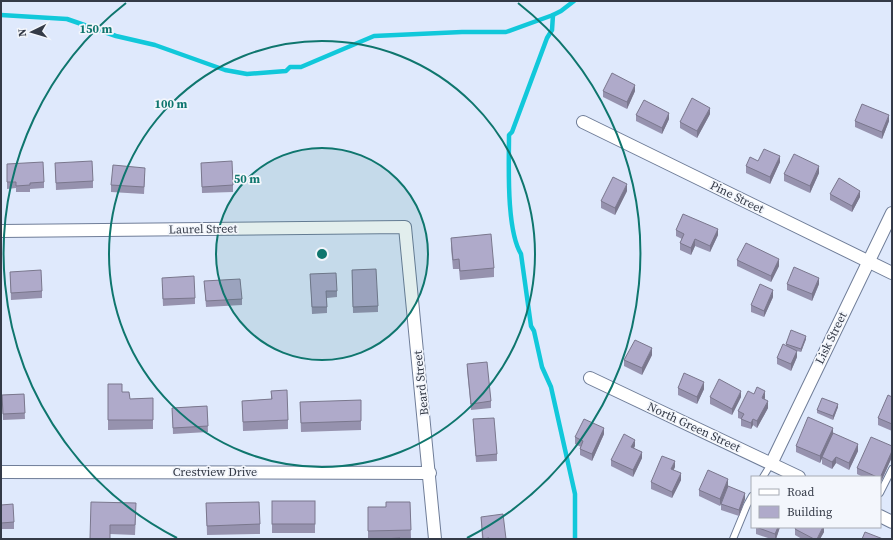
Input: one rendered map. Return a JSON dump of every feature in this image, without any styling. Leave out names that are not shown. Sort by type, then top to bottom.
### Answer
[{"type":"street","name":"Pine Street","points":[[583,122],[892,273]]},
{"type":"street","name":"Lisk Street","points":[[771,464],[892,213]]},
{"type":"street","name":"Laurel Street","points":[[1,231],[405,227]]},
{"type":"street","name":"Beard Street","points":[[405,227],[430,473],[435,539]]},
{"type":"street","name":"North Green Street","points":[[590,378],[797,476]]},
{"type":"street","name":"Crestview Drive","points":[[1,472],[430,473]]},
{"type":"street","points":[[881,516],[892,522]]},
{"type":"lane","points":[[764,476],[771,464]]},
{"type":"lane","points":[[881,491],[892,469]]},
{"type":"lane","points":[[733,539],[751,498]]},
{"type":"building","points":[[612,73],[635,85],[627,102],[603,91]]},
{"type":"building","points":[[692,98],[710,108],[697,131],[680,122]]},
{"type":"building","points":[[644,100],[669,113],[662,128],[636,115]]},
{"type":"building","points":[[862,104],[889,115],[882,132],[855,121]]},
{"type":"building","points":[[764,149],[780,156],[770,177],[746,166],[750,157],[758,161]]},
{"type":"building","points":[[794,154],[819,166],[810,186],[784,174]]},
{"type":"building","points":[[92,161],[93,181],[56,183],[55,163]]},
{"type":"building","points":[[232,161],[233,185],[202,187],[201,163]]},
{"type":"building","points":[[43,162],[44,182],[16,186],[16,182],[7,182],[7,164]]},
{"type":"building","points":[[113,165],[145,168],[144,187],[111,185]]},
{"type":"building","points":[[613,177],[627,184],[615,208],[601,201]]},
{"type":"building","points":[[839,178],[860,191],[852,206],[830,194]]},
{"type":"building","points":[[683,214],[718,229],[710,246],[695,239],[691,248],[680,243],[684,234],[676,230]]},
{"type":"building","points":[[491,234],[494,268],[460,271],[459,259],[453,260],[451,238]]},
{"type":"building","points":[[746,243],[779,259],[771,276],[737,260]]},
{"type":"building","points":[[794,267],[819,278],[812,294],[787,284]]},
{"type":"building","points":[[376,269],[378,306],[353,307],[352,270]]},
{"type":"building","points":[[41,270],[42,291],[11,293],[10,272]]},
{"type":"building","points":[[336,273],[337,291],[326,291],[327,307],[312,307],[310,274]]},
{"type":"building","points":[[194,276],[195,298],[163,299],[162,278]]},
{"type":"building","points":[[240,279],[242,299],[206,301],[204,281]]},
{"type":"building","points":[[760,284],[773,290],[764,311],[751,305]]},
{"type":"building","points":[[791,330],[806,336],[801,349],[786,344]]},
{"type":"building","points":[[635,340],[652,348],[642,368],[624,360]]},
{"type":"building","points":[[783,344],[797,351],[791,364],[777,358]]},
{"type":"building","points":[[487,362],[491,401],[471,404],[467,364]]},
{"type":"building","points":[[684,373],[704,382],[697,397],[678,388]]},
{"type":"building","points":[[719,379],[741,391],[732,409],[710,397]]},
{"type":"building","points":[[108,384],[122,384],[122,392],[129,392],[130,399],[153,398],[153,420],[108,420]]},
{"type":"building","points":[[757,387],[765,391],[762,398],[768,401],[757,421],[753,419],[751,423],[741,419],[744,414],[738,411],[748,391],[754,394]]},
{"type":"building","points":[[287,390],[288,420],[243,422],[242,401],[272,399],[271,391]]},
{"type":"building","points":[[24,394],[25,413],[3,414],[2,395]]},
{"type":"building","points":[[888,395],[892,397],[892,424],[878,418]]},
{"type":"building","points":[[822,398],[838,404],[833,416],[817,410]]},
{"type":"building","points":[[361,400],[361,421],[301,423],[300,402]]},
{"type":"building","points":[[207,406],[208,426],[173,428],[172,408]]},
{"type":"building","points":[[808,417],[833,428],[820,456],[796,446]]},
{"type":"building","points":[[494,418],[497,454],[476,456],[473,419]]},
{"type":"building","points":[[584,419],[604,428],[592,454],[580,449],[583,441],[575,437]]},
{"type":"building","points":[[833,433],[858,444],[849,463],[836,457],[832,462],[822,457]]},
{"type":"building","points":[[624,434],[635,440],[631,447],[642,452],[633,470],[611,460]]},
{"type":"building","points":[[871,437],[892,446],[892,451],[881,476],[875,476],[857,468]]},
{"type":"building","points":[[662,456],[675,461],[671,469],[681,473],[672,492],[651,482]]},
{"type":"building","points":[[708,470],[728,479],[720,499],[699,490]]},
{"type":"building","points":[[728,486],[745,493],[739,510],[721,504]]},
{"type":"building","points":[[272,501],[315,501],[315,524],[272,524]]},
{"type":"building","points":[[91,502],[136,503],[135,525],[110,525],[110,539],[90,539]]},
{"type":"building","points":[[259,502],[260,524],[207,526],[206,503]]},
{"type":"building","points":[[386,502],[410,502],[411,530],[368,531],[368,507],[386,507]]},
{"type":"building","points":[[13,504],[14,522],[1,523],[1,505]]},
{"type":"building","points":[[503,514],[506,539],[483,539],[481,517]]},
{"type":"building","points":[[759,528],[778,528],[775,534]]},
{"type":"building","points":[[822,528],[817,539],[814,539],[795,529]]},
{"type":"building","points":[[865,532],[883,539],[862,539]]},
{"type":"waterway","points":[[1,15],[67,19],[116,36],[155,45],[225,70],[247,74],[286,71],[290,67],[301,67],[374,36],[462,32],[506,32],[553,15],[574,1]]},
{"type":"waterway","points":[[553,15],[552,30],[547,38],[512,132],[509,135],[509,196],[513,229],[516,243],[521,254],[531,326],[534,331],[542,367],[551,387],[575,494],[575,539]]}]
